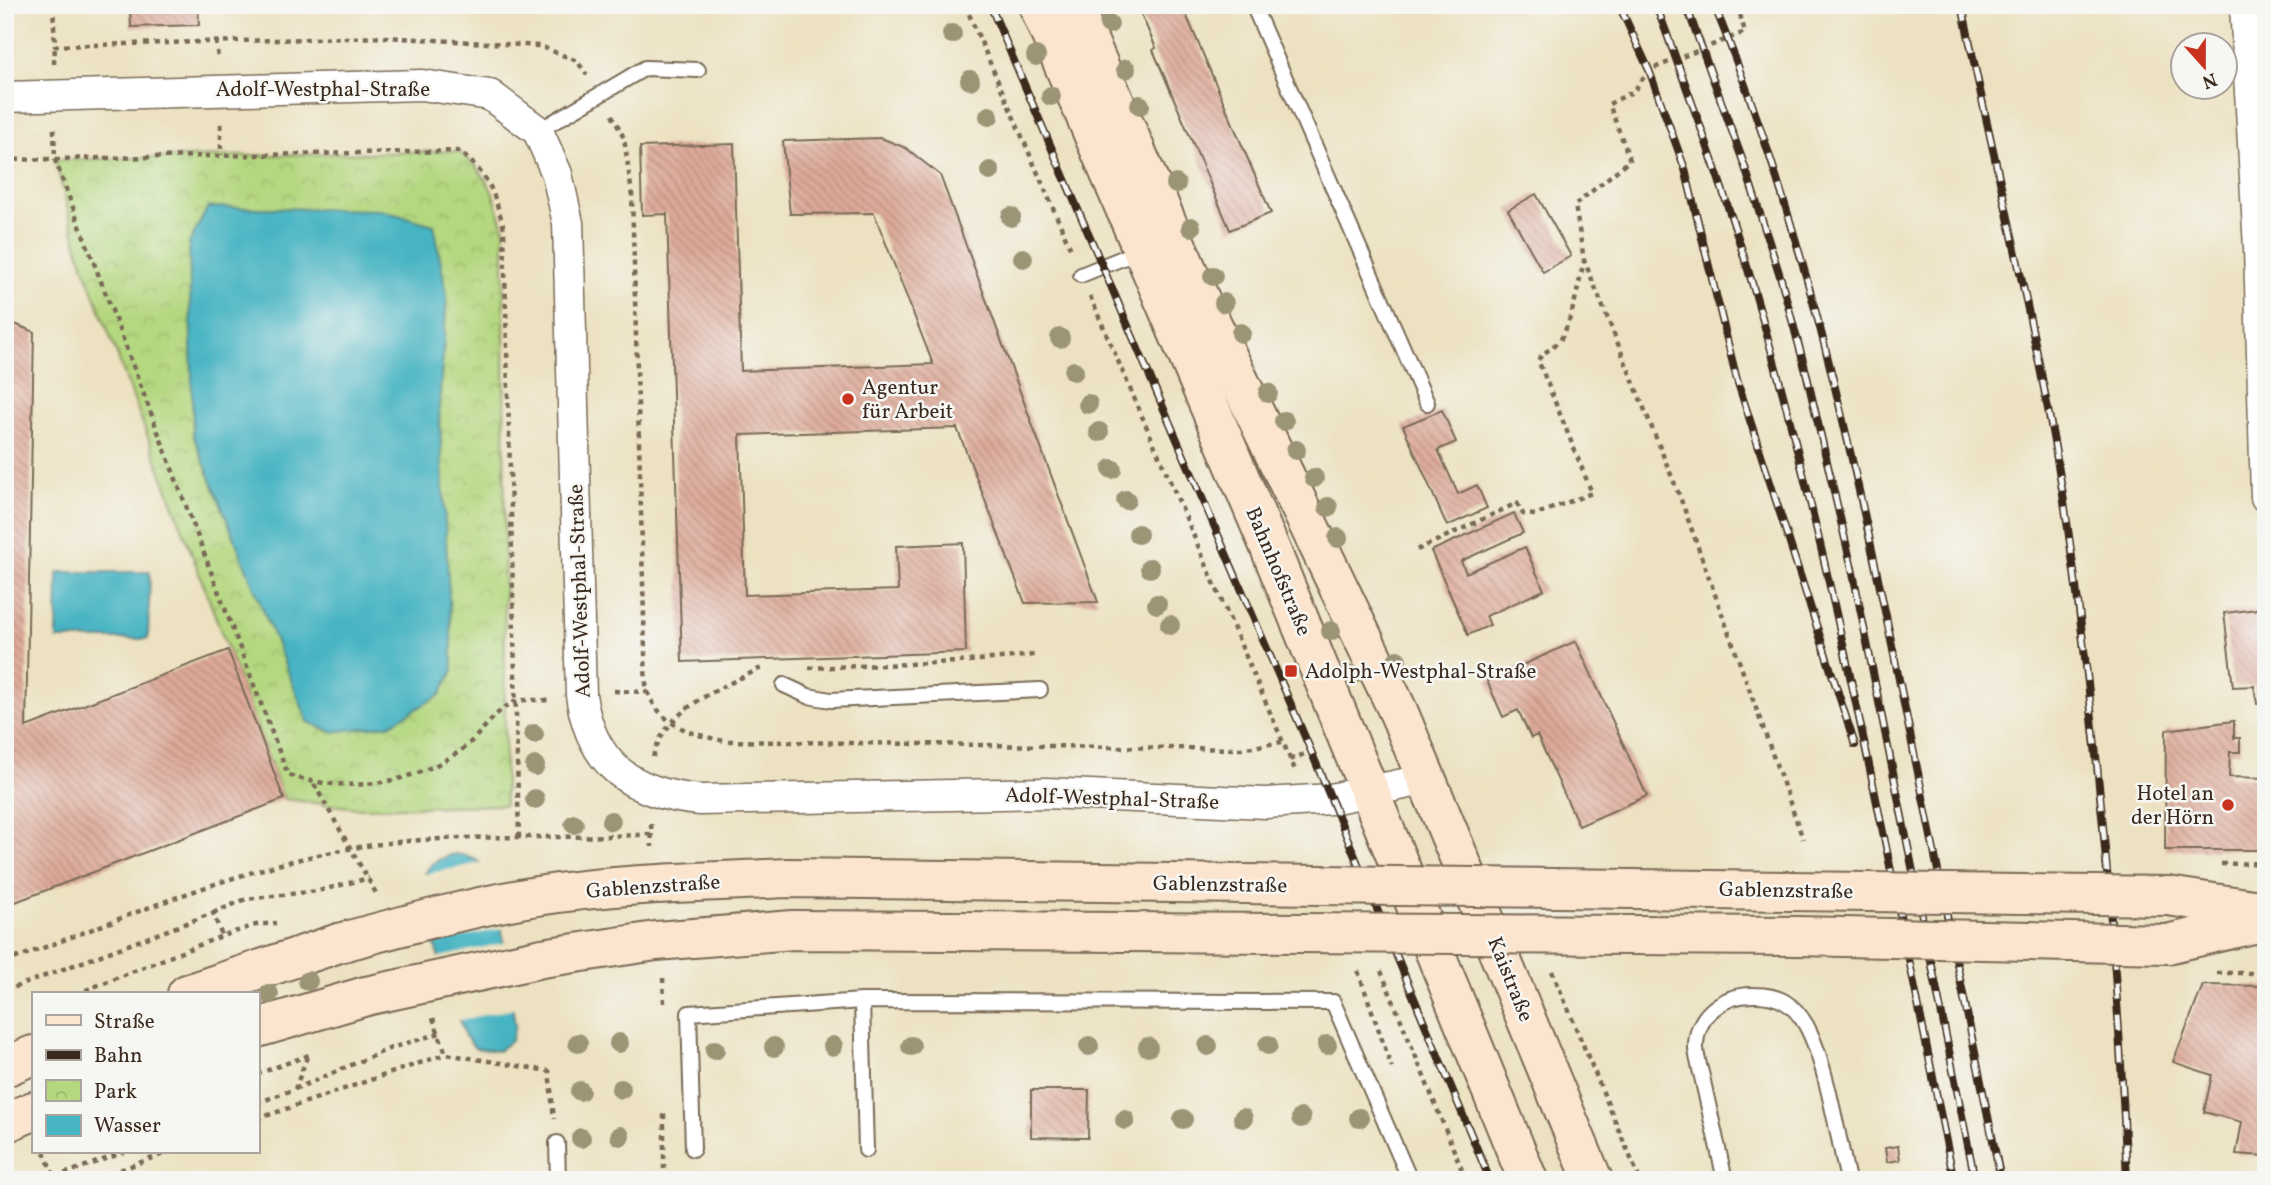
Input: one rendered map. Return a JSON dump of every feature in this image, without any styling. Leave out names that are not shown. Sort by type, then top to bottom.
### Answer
[{"type":"main road","name":"Bahnhofstraße","points":[[1038,5],[1302,624],[1368,792],[1528,1180]]},
{"type":"main road","name":"Bahnhofstraße","points":[[1073,5],[1199,297],[1346,601],[1428,779]]},
{"type":"main road","name":"Kaistraße","points":[[1428,779],[1593,1180]]},
{"type":"main road","name":"Gablenzstraße","points":[[193,992],[340,943],[420,921],[537,896],[639,884],[788,878],[2168,896],[2266,911]]},
{"type":"main road","points":[[259,1027],[366,996],[542,958],[656,941],[793,930],[1756,935],[2167,944],[2266,921]]},
{"type":"main road","points":[[5,1067],[32,1055]]},
{"type":"main road","points":[[5,1123],[32,1111]]},
{"type":"street","points":[[2245,5],[2262,248],[2266,497]]},
{"type":"street","name":"Adolf-Westphal-Straße","points":[[5,97],[422,85],[490,95],[538,131],[557,174],[568,223],[581,695],[593,738],[611,765],[635,785],[671,797],[721,800],[1046,793],[1169,800],[1309,801],[1428,779]]},
{"type":"lane","points":[[1253,5],[1427,403]]},
{"type":"lane","points":[[538,131],[645,68],[698,70]]},
{"type":"lane","points":[[1081,275],[1143,250]]},
{"type":"lane","points":[[783,685],[831,700],[1040,690]]},
{"type":"lane","points":[[1725,1180],[1696,1048],[1702,1026],[1711,1009],[1720,1002],[1748,995],[1772,995],[1790,1003],[1807,1027],[1824,1078],[1848,1180]]},
{"type":"lane","points":[[694,1149],[689,1013],[862,1001],[1333,1002],[1410,1180]]},
{"type":"lane","points":[[862,1001],[866,1150]]},
{"type":"lane","points":[[557,1143],[558,1180]]},
{"type":"path","points":[[53,5],[55,46],[384,37],[540,46],[577,61],[600,93],[624,138],[632,194],[648,692],[662,714],[692,735],[725,741],[1241,749],[1282,742]]},
{"type":"path","points":[[965,5],[1309,801]]},
{"type":"path","points":[[1740,5],[1745,32],[1649,70],[1634,91],[1609,104],[1630,160],[1574,205],[1584,260],[1680,497],[1803,839]]},
{"type":"path","points":[[5,160],[458,151],[479,167],[492,185],[504,228],[513,702],[519,838]]},
{"type":"path","points":[[55,160],[288,775],[314,784],[387,783],[415,774],[466,746],[513,702],[607,691],[648,692]]},
{"type":"path","points":[[1417,550],[1517,503],[1522,514],[1535,515],[1592,493],[1538,360],[1545,349],[1560,340],[1571,312],[1584,260]]},
{"type":"path","points":[[958,662],[1035,654]]},
{"type":"path","points":[[5,962],[222,883],[351,848],[397,841],[651,834],[653,860]]},
{"type":"path","points":[[5,990],[246,899],[318,891],[369,878]]},
{"type":"path","points":[[214,913],[222,936]]},
{"type":"path","points":[[662,964],[664,1018]]},
{"type":"path","points":[[1356,965],[1395,1075]]},
{"type":"path","points":[[1379,968],[1465,1180]]},
{"type":"path","points":[[259,1102],[391,1048],[440,1033]]},
{"type":"path","points":[[259,1118],[446,1054]]},
{"type":"path","points":[[295,1089],[307,1056]]},
{"type":"path","points":[[664,1102],[664,1180]]},
{"type":"path","points":[[45,1154],[55,1179],[120,1154]]},
{"type":"path","points":[[92,1180],[164,1154]]},
{"type":"green space","points":[[458,151],[484,176],[504,228],[505,805],[357,808],[284,799],[81,259],[55,160]]},
{"type":"water","points":[[208,207],[380,210],[434,225],[447,297],[439,407],[453,671],[440,695],[389,725],[332,732],[308,722],[193,435],[189,243]]},
{"type":"water","points":[[58,572],[150,572],[148,639],[57,639]]},
{"type":"water","points":[[455,854],[470,857],[481,864],[496,887],[515,1026],[511,1041],[498,1051],[475,1048],[465,1036],[421,904],[424,877],[431,865]]},
{"type":"pier","points":[[485,862],[499,886],[505,928],[431,943],[416,892],[420,875]]},
{"type":"pier","points":[[507,942],[516,1008],[456,1021],[436,958]]},
{"type":"building","points":[[130,5],[198,5],[199,25],[131,27]]},
{"type":"building","points":[[1137,5],[1182,5],[1271,213],[1230,230],[1153,50],[1156,48]]},
{"type":"building","name":"Agentur für Arbeit","points":[[881,138],[906,148],[940,175],[1098,602],[1025,603],[957,428],[740,435],[745,595],[898,590],[896,546],[963,543],[966,652],[682,662],[667,214],[642,215],[640,147],[734,144],[741,371],[933,364],[874,213],[790,214],[783,141]]},
{"type":"building","points":[[1536,194],[1571,256],[1543,272],[1508,210]]},
{"type":"building","points":[[5,320],[34,332],[26,727],[228,650],[284,799],[5,906]]},
{"type":"building","points":[[1442,410],[1456,442],[1438,450],[1458,494],[1477,485],[1487,508],[1447,526],[1403,426]]},
{"type":"building","points":[[1514,513],[1523,533],[1461,561],[1466,573],[1525,547],[1544,590],[1486,616],[1490,625],[1468,635],[1431,551]]},
{"type":"building","points":[[2266,608],[2266,703],[2257,704],[2254,686],[2233,687],[2224,613]]},
{"type":"building","points":[[1576,641],[1647,796],[1579,826],[1537,735],[1531,738],[1518,710],[1503,717],[1487,681]]},
{"type":"building","points":[[2234,721],[2234,738],[2240,738],[2240,752],[2230,752],[2229,777],[2266,778],[2266,850],[2165,850],[2166,730]]},
{"type":"building","points":[[2203,985],[2266,986],[2266,1156],[2236,1154],[2242,1122],[2204,1112],[2212,1075],[2173,1062]]},
{"type":"building","points":[[1031,1090],[1089,1090],[1088,1138],[1031,1137]]},
{"type":"building","points":[[1898,1146],[1900,1160],[1887,1162],[1885,1148]]},
{"type":"railway","points":[[990,5],[1311,751],[1490,1180]]},
{"type":"railway","points":[[1619,5],[1649,70],[1685,169],[1737,380],[1855,745]]},
{"type":"railway","points":[[1656,5],[1745,260],[1797,449],[1846,657],[1954,1180]]},
{"type":"railway","points":[[1686,5],[1744,164],[1781,279],[1806,372],[1853,573],[1975,1180]]},
{"type":"railway","points":[[1714,5],[1772,163],[1797,244],[1840,408],[1877,572],[2001,1180]]},
{"type":"railway","points":[[1962,5],[2055,445],[2077,592],[2105,843],[2127,1180]]},
{"type":"place","name":"Agentur für Arbeit","points":[[848,399]]},
{"type":"place","name":"Adolph-Westphal-Straße","points":[[1291,671]]},
{"type":"place","name":"Hotel an der Hörn","points":[[2228,805]]}]
